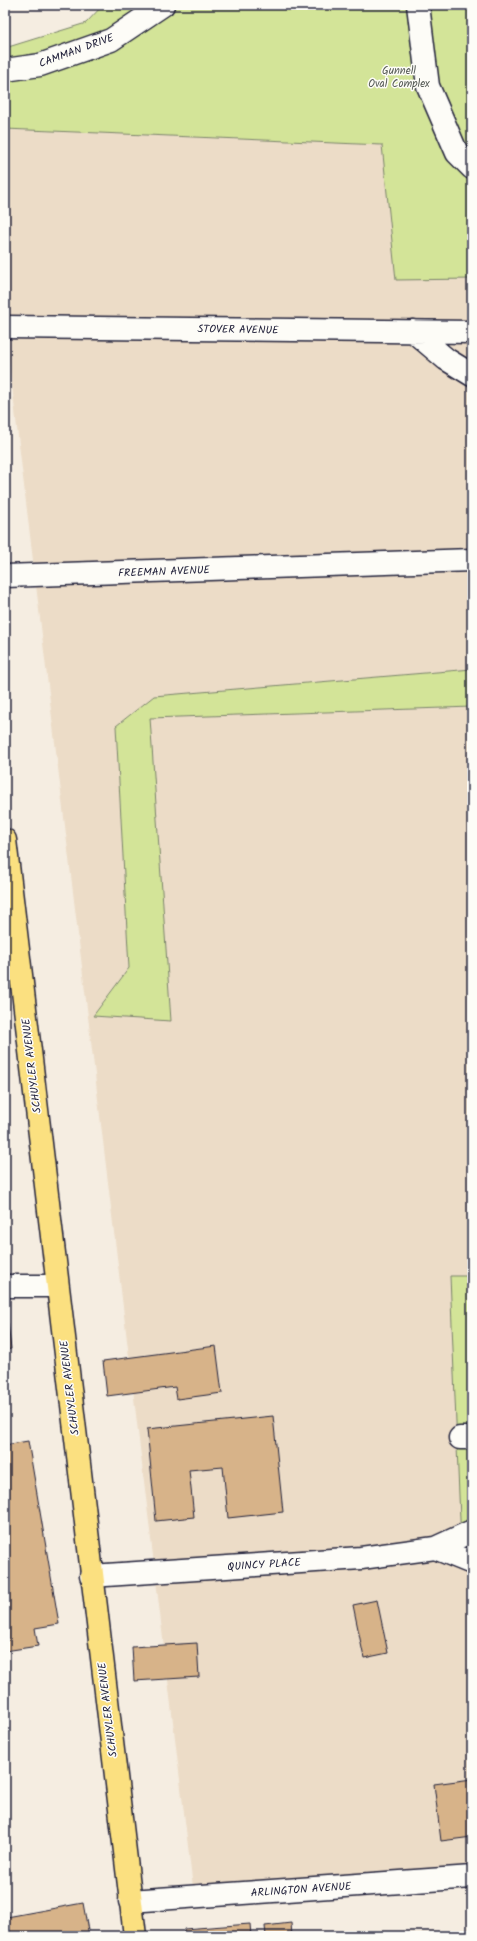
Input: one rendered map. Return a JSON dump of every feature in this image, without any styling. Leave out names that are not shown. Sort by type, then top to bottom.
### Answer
[{"type":"main road","name":"SCHUYLER AVENUE","points":[[5,840],[91,1576],[135,1936]]},
{"type":"street","name":"CAMMAN DRIVE","points":[[5,70],[40,65],[110,40],[163,5]]},
{"type":"street","points":[[416,10],[428,86],[457,153],[472,168]]},
{"type":"street","name":"STOVER AVENUE","points":[[5,327],[472,332]]},
{"type":"street","points":[[413,331],[446,359],[472,375]]},
{"type":"street","name":"FREEMAN AVENUE","points":[[5,576],[472,560]]},
{"type":"street","points":[[5,1286],[57,1286]]},
{"type":"street","points":[[435,1548],[472,1531]]},
{"type":"street","points":[[435,1548],[472,1563]]},
{"type":"street","name":"QUINCY PLACE","points":[[91,1576],[361,1558],[435,1548]]},
{"type":"street","name":"ARLINGTON AVENUE","points":[[130,1901],[472,1877]]},
{"type":"shaded area","points":[[5,129],[383,145],[396,279],[472,279],[472,669],[154,696],[116,726],[129,968],[93,1016],[171,1020],[149,718],[472,707],[472,1276],[450,1277],[472,1568],[472,1881],[194,1896],[5,328]]},
{"type":"green space","name":"Gunnell Oval Complex","points":[[103,5],[472,5],[472,279],[396,280],[382,145],[5,129],[5,48],[86,23]]},
{"type":"green space","points":[[472,669],[472,707],[150,718],[171,1021],[93,1016],[129,968],[116,726],[154,696]]},
{"type":"green space","points":[[450,1276],[472,1276],[472,1568],[462,1568]]},
{"type":"building","points":[[5,1323],[8,1323],[11,1349],[5,1350]]},
{"type":"building","points":[[216,1346],[222,1393],[177,1399],[175,1387],[107,1396],[103,1361]]},
{"type":"building","points":[[273,1416],[283,1512],[228,1518],[223,1467],[189,1470],[194,1517],[156,1521],[147,1429]]},
{"type":"building","points":[[28,1441],[59,1624],[35,1628],[38,1646],[5,1651],[5,1445]]},
{"type":"building","points":[[377,1600],[388,1653],[364,1658],[353,1605]]},
{"type":"building","points":[[197,1643],[199,1677],[134,1681],[132,1647]]},
{"type":"building","points":[[472,1779],[472,1837],[441,1841],[434,1784]]},
{"type":"building","points":[[83,1903],[89,1936],[10,1936],[7,1917]]},
{"type":"building","points":[[291,1923],[292,1936],[266,1936],[265,1926]]},
{"type":"building","points":[[250,1924],[251,1936],[184,1936],[184,1929]]},
{"type":"building","points":[[472,1932],[472,1936],[438,1936],[438,1934]]}]
